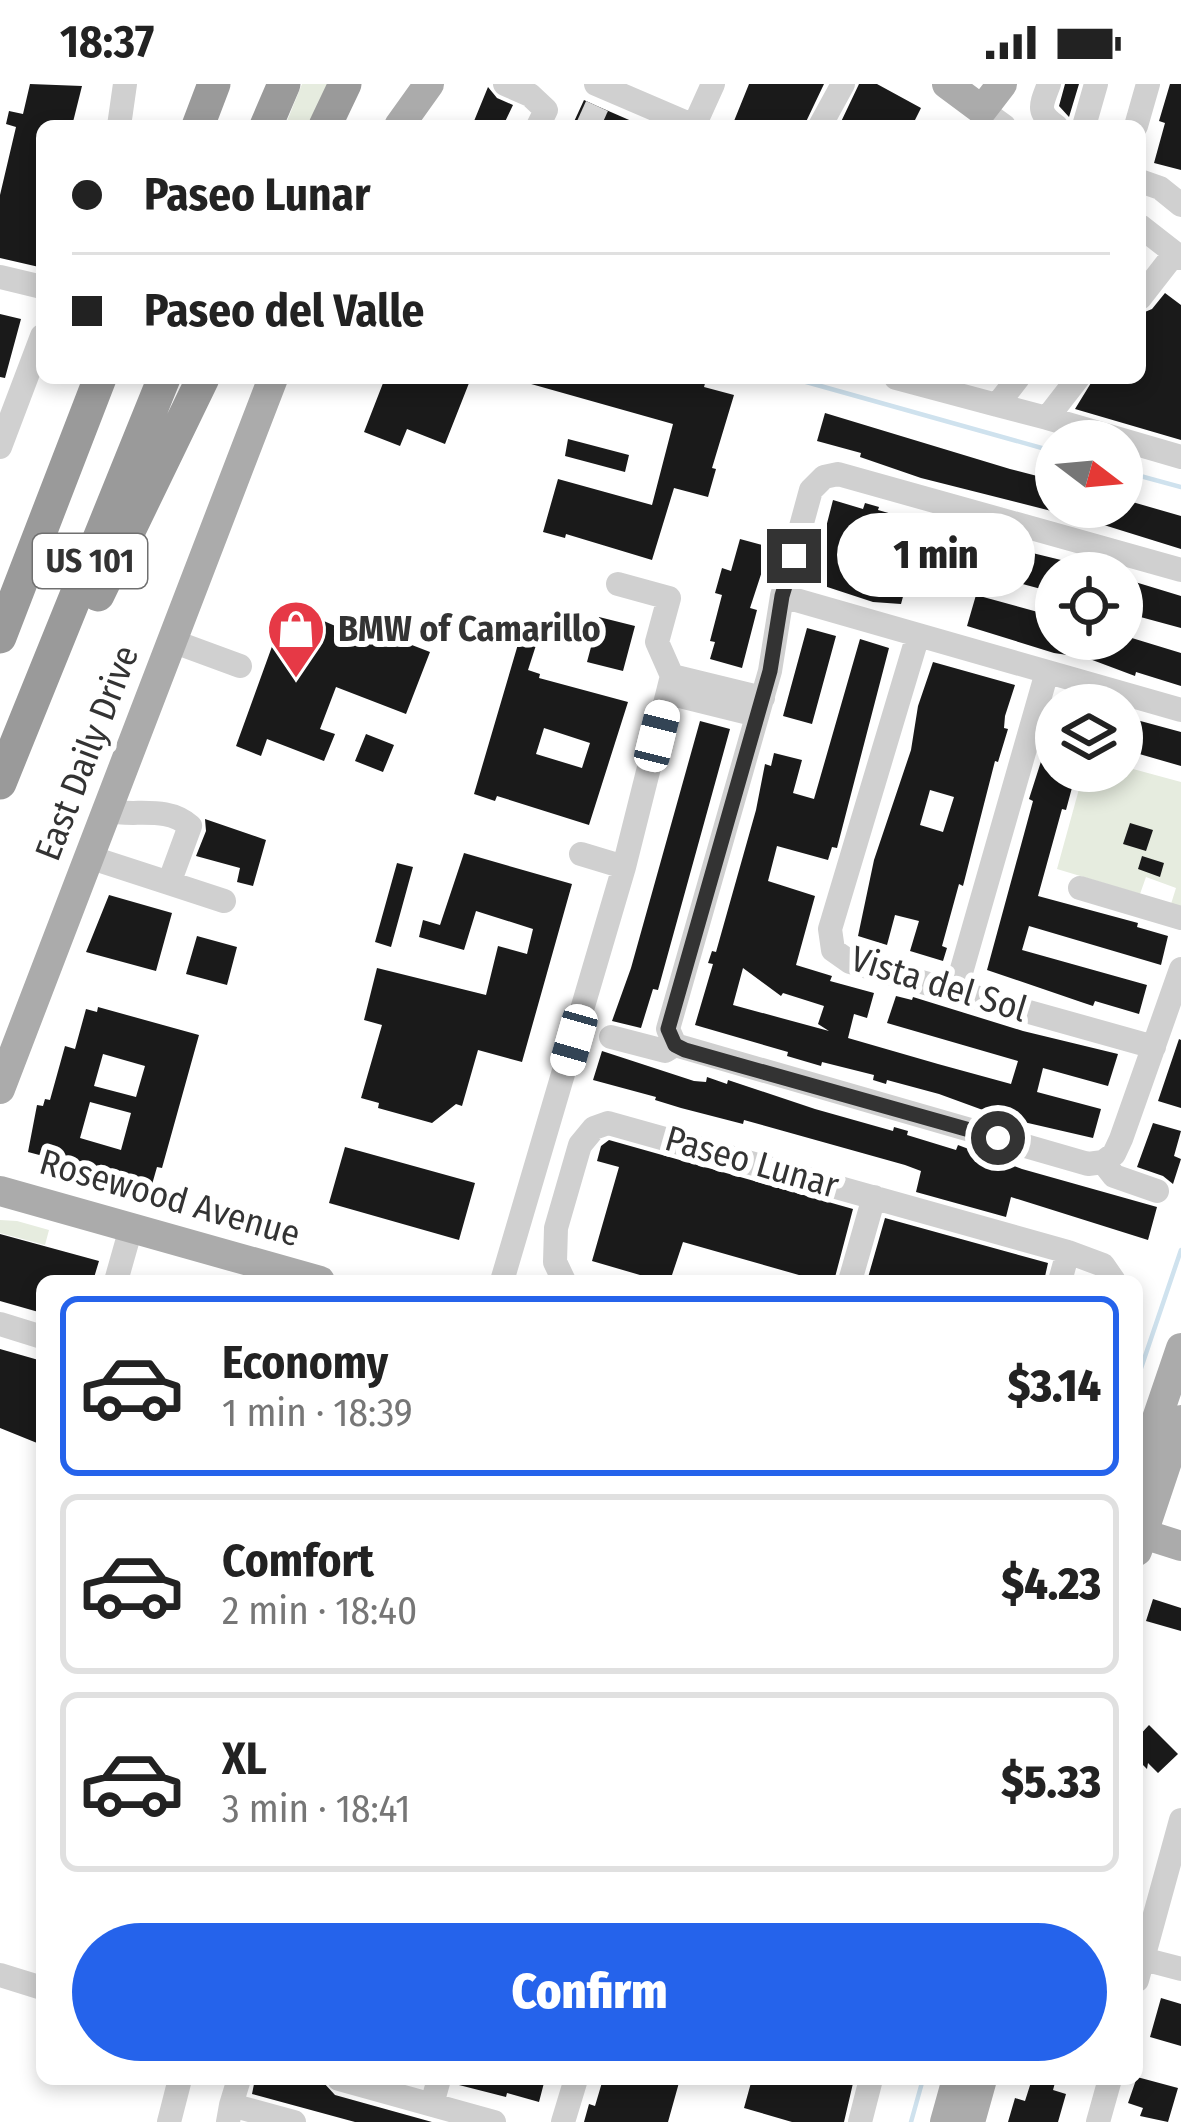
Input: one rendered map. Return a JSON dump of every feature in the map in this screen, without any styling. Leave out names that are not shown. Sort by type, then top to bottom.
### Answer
[{"type":"highway","points":[[269,120],[284,84]]},
{"type":"highway","points":[[328,120],[345,84]]},
{"type":"highway","points":[[200,120],[213,86]]},
{"type":"highway","name":"US 101","points":[[0,637],[98,384]]},
{"type":"highway","name":"US 101","points":[[0,783],[162,384]]},
{"type":"highway","points":[[15,743],[87,618],[200,384]]},
{"type":"main road","points":[[403,120],[429,84]]},
{"type":"main road","points":[[947,84],[993,118],[1002,84]]},
{"type":"main road","name":"East Daily Drive","points":[[0,1089],[271,384]]},
{"type":"main road","name":"Rosewood Avenue","points":[[0,1191],[298,1275]]},
{"type":"main road","points":[[1143,1459],[1181,1348]]},
{"type":"main road","points":[[1143,1524],[1181,1420]]},
{"type":"main road","points":[[1143,1539],[1181,1546]]},
{"type":"main road","points":[[945,2122],[955,2085]]},
{"type":"main road","points":[[970,2122],[980,2085]]},
{"type":"street","points":[[120,120],[125,84]]},
{"type":"street","points":[[505,84],[530,95],[546,110],[541,120]]},
{"type":"street","points":[[697,120],[713,84]]},
{"type":"street","points":[[823,120],[843,84]]},
{"type":"street","points":[[1048,84],[1040,108],[1048,120]]},
{"type":"street","points":[[1086,120],[1096,84]]},
{"type":"street","points":[[1138,120],[1148,84]]},
{"type":"street","points":[[600,93],[677,120]]},
{"type":"street","points":[[1146,183],[1181,205]]},
{"type":"street","points":[[1146,231],[1178,255],[1146,291]]},
{"type":"street","points":[[0,277],[36,286]]},
{"type":"street","points":[[0,447],[36,352]]},
{"type":"street","points":[[918,384],[1181,458]]},
{"type":"street","points":[[997,405],[1013,384]]},
{"type":"street","points":[[1047,418],[1073,384]]},
{"type":"street","points":[[675,1045],[668,1029],[760,706],[782,596],[817,482],[838,474],[1181,571]]},
{"type":"street","points":[[504,1275],[624,867],[670,685],[657,642],[669,598],[618,584]]},
{"type":"street","points":[[782,596],[1181,710]]},
{"type":"street","name":"Vista del Sol","points":[[918,635],[830,928],[832,950],[850,962],[1154,1047]]},
{"type":"street","points":[[172,641],[240,666]]},
{"type":"street","points":[[956,990],[1047,672]]},
{"type":"street","points":[[670,685],[760,706]]},
{"type":"street","points":[[107,811],[170,813],[190,826],[169,883]]},
{"type":"street","points":[[580,854],[624,867]]},
{"type":"street","points":[[89,857],[224,901]]},
{"type":"street","points":[[1080,888],[1181,918]]},
{"type":"street","points":[[611,1037],[665,1051],[675,1045],[1088,1164],[1114,1154],[1181,969]]},
{"type":"street","name":"Paseo Lunar","points":[[562,1275],[553,1247],[580,1145],[594,1128],[608,1123],[1068,1252],[1103,1265],[1112,1275]]},
{"type":"street","points":[[1103,1162],[1114,1176],[1157,1191]]},
{"type":"street","points":[[852,1275],[874,1197]]},
{"type":"street","points":[[118,1275],[130,1228]]},
{"type":"street","points":[[1062,1275],[1068,1252]]},
{"type":"street","points":[[0,1324],[36,1334]]},
{"type":"street","points":[[1143,1959],[1181,1820]]},
{"type":"street","points":[[1143,1970],[1181,1969]]},
{"type":"street","points":[[0,1975],[36,1986]]},
{"type":"street","points":[[169,2122],[178,2085]]},
{"type":"street","points":[[361,2085],[494,2122]]},
{"type":"street","points":[[432,2104],[437,2085]]},
{"type":"street","points":[[563,2122],[574,2085]]},
{"type":"street","points":[[860,2122],[870,2085]]},
{"type":"street","points":[[1098,2122],[1108,2085]]},
{"type":"street","points":[[229,2113],[294,2122]]},
{"type":"shaded area","points":[[302,84],[337,84],[321,120],[287,120]]},
{"type":"shaded area","points":[[1143,772],[1181,782],[1181,907],[1171,904],[1176,888],[1146,877],[1140,894],[1057,869],[1078,792],[1143,792]]},
{"type":"shaded area","points":[[0,1220],[49,1230],[45,1245],[0,1233]]},
{"type":"building","points":[[30,84],[82,86],[74,120],[36,120],[36,266],[0,258],[0,195],[16,127],[6,124],[9,111],[23,114]]},
{"type":"building","points":[[749,84],[824,84],[807,120],[734,120]]},
{"type":"building","points":[[859,84],[877,84],[921,108],[915,120],[842,120]]},
{"type":"building","points":[[1065,84],[1079,84],[1069,117],[1059,106]]},
{"type":"building","points":[[1170,84],[1181,84],[1181,170],[1154,163]]},
{"type":"building","points":[[488,87],[497,98],[513,105],[506,120],[474,120]]},
{"type":"building","points":[[584,100],[629,120],[575,120]]},
{"type":"building","points":[[1165,293],[1181,305],[1181,440],[1143,429],[1143,420],[1113,420],[1075,409],[1090,384],[1146,384],[1146,312]]},
{"type":"building","points":[[0,314],[21,319],[5,378],[0,377]]},
{"type":"building","points":[[383,384],[469,384],[445,444],[407,429],[400,446],[364,432]]},
{"type":"building","points":[[531,384],[705,384],[734,395],[708,497],[674,488],[652,560],[566,534],[565,538],[543,532],[558,479],[652,505],[673,424]]},
{"type":"building","points":[[825,413],[1035,475],[1035,507],[921,478],[817,441]]},
{"type":"building","points":[[568,439],[629,455],[625,472],[565,456]]},
{"type":"building","points":[[833,500],[863,509],[865,503],[1035,554],[1035,587],[918,556],[914,556],[901,604],[873,602],[812,582]]},
{"type":"building","points":[[1143,505],[1181,516],[1181,549],[1114,528],[1143,528]]},
{"type":"building","points":[[740,539],[770,547],[750,608],[757,610],[742,668],[710,659],[722,595],[715,593],[722,568],[731,571]]},
{"type":"building","points":[[1143,584],[1181,596],[1181,628],[1143,618]]},
{"type":"building","points":[[976,595],[1035,611],[1035,647],[967,626]]},
{"type":"building","points":[[287,605],[356,635],[360,625],[430,652],[406,714],[336,687],[320,729],[335,734],[324,761],[267,739],[261,756],[236,746]]},
{"type":"building","points":[[599,617],[635,626],[623,671],[587,662]]},
{"type":"building","points":[[807,628],[836,636],[812,724],[783,716]]},
{"type":"building","points":[[521,634],[538,639],[528,670],[540,674],[539,678],[628,702],[589,825],[497,796],[495,801],[474,794]],"holes":[[[544,728],[590,743],[582,768],[536,754]]]},
{"type":"building","points":[[860,639],[889,648],[837,848],[832,847],[828,860],[777,846],[768,881],[815,896],[796,965],[874,993],[867,1018],[854,1014],[848,1038],[938,1064],[1011,1084],[1018,1061],[887,1023],[896,996],[1118,1054],[1108,1086],[1043,1068],[1037,1092],[1101,1109],[1093,1138],[1002,1117],[887,1080],[886,1084],[873,1080],[874,1075],[822,1062],[821,1066],[695,1025],[765,764],[771,766],[774,753],[802,760],[793,793],[814,799]],"holes":[[[743,968],[781,996],[824,1006],[818,1024],[829,1031],[733,1005]]]},
{"type":"building","points":[[1143,641],[1181,653],[1181,686],[1136,672],[1135,676],[1092,660],[1143,660]]},
{"type":"building","points":[[933,662],[1015,685],[1005,716],[1004,728],[1008,729],[942,946],[947,948],[943,961],[910,951],[919,921],[895,915],[887,945],[858,936],[874,860],[911,750],[918,706]],"holes":[[[930,790],[954,797],[943,832],[920,825]]]},
{"type":"building","points":[[700,721],[730,729],[658,990],[653,989],[641,1028],[612,1021],[631,968]]},
{"type":"building","points":[[1143,722],[1181,732],[1181,766],[1143,755]]},
{"type":"building","points":[[366,734],[394,745],[383,772],[355,761]]},
{"type":"building","points":[[1035,780],[1035,792],[1071,792],[1038,896],[1138,923],[1137,927],[1168,936],[1161,965],[1029,926],[1022,950],[1147,985],[1139,1014],[1095,1001],[1093,1006],[987,970],[1033,801],[1029,799]]},
{"type":"building","points":[[205,819],[266,840],[253,886],[237,882],[240,868],[196,856],[206,831]]},
{"type":"building","points":[[1130,823],[1153,830],[1146,851],[1123,844]]},
{"type":"building","points":[[464,853],[572,884],[522,1062],[478,1050],[462,1106],[456,1104],[432,1123],[378,1108],[379,1103],[361,1098],[382,1025],[364,1020],[377,968],[486,995],[498,946],[527,954],[533,929],[476,911],[464,950],[419,937],[423,920],[440,925]]},
{"type":"building","points":[[1142,856],[1164,863],[1160,877],[1138,869]]},
{"type":"building","points":[[397,863],[413,867],[391,947],[375,942]]},
{"type":"building","points":[[109,895],[172,913],[156,971],[86,952]]},
{"type":"building","points":[[197,936],[237,947],[227,985],[186,974]]},
{"type":"building","points":[[98,1007],[199,1035],[162,1168],[157,1167],[151,1188],[61,1166],[62,1161],[28,1152],[37,1105],[50,1100],[65,1046],[75,1049],[86,1009],[97,1012]],"holes":[[[103,1054],[145,1066],[136,1097],[94,1086]],[[90,1102],[131,1113],[121,1150],[80,1138]]]},
{"type":"building","points":[[1181,1040],[1181,1108],[1158,1101]]},
{"type":"building","points":[[602,1051],[694,1081],[706,1082],[707,1077],[727,1084],[728,1080],[1157,1207],[1148,1240],[1011,1197],[1006,1217],[916,1192],[921,1171],[905,1165],[744,1120],[743,1124],[681,1108],[593,1080]]},
{"type":"building","points":[[1153,1123],[1181,1131],[1174,1156],[1181,1159],[1173,1184],[1137,1167]]},
{"type":"building","points":[[609,1140],[853,1209],[836,1275],[799,1275],[683,1242],[672,1275],[640,1275],[592,1261],[619,1167],[597,1161],[601,1146]]},
{"type":"building","points":[[345,1147],[475,1183],[459,1240],[329,1203]]},
{"type":"building","points":[[885,1218],[1048,1263],[1045,1275],[869,1275]]},
{"type":"building","points":[[0,1234],[99,1261],[95,1275],[36,1275],[36,1311],[0,1301]]},
{"type":"building","points":[[0,1349],[36,1359],[36,1443],[0,1428]]},
{"type":"building","points":[[1153,1599],[1181,1608],[1181,1631],[1146,1621]]},
{"type":"building","points":[[1149,1725],[1178,1754],[1158,1773],[1148,1763],[1147,1769],[1143,1765],[1143,1732]]},
{"type":"building","points":[[1161,1998],[1181,2004],[1181,2046],[1150,2037]]},
{"type":"building","points":[[1143,2079],[1178,2088],[1168,2122],[1140,2116],[1143,2108],[1128,2103],[1134,2085],[1143,2085]]},
{"type":"building","points":[[254,2085],[326,2085],[335,2095],[432,2122],[355,2122],[252,2094]]},
{"type":"building","points":[[459,2085],[543,2085],[539,2102],[507,2093],[506,2097]]},
{"type":"building","points":[[601,2085],[678,2085],[668,2122],[584,2122],[589,2104],[595,2106]]},
{"type":"building","points":[[750,2085],[853,2085],[844,2122],[792,2122],[744,2108]]},
{"type":"building","points":[[1030,2085],[1054,2085],[1053,2090],[1066,2094],[1058,2122],[1008,2122],[1015,2098],[1025,2101]]},
{"type":"waterway","points":[[813,384],[1035,446]]},
{"type":"waterway","points":[[1143,477],[1181,487]]},
{"type":"waterway","points":[[1143,1362],[1181,1250]]},
{"type":"waterway","points":[[911,2122],[921,2085]]},
{"type":"tunnel","points":[[591,120],[597,106]]},
{"type":"place","name":"BMW of Camarillo","points":[[296,680]]},
{"type":"route","points":[[794,556],[770,671],[668,1029],[671,1040],[685,1050],[998,1138]]}]
